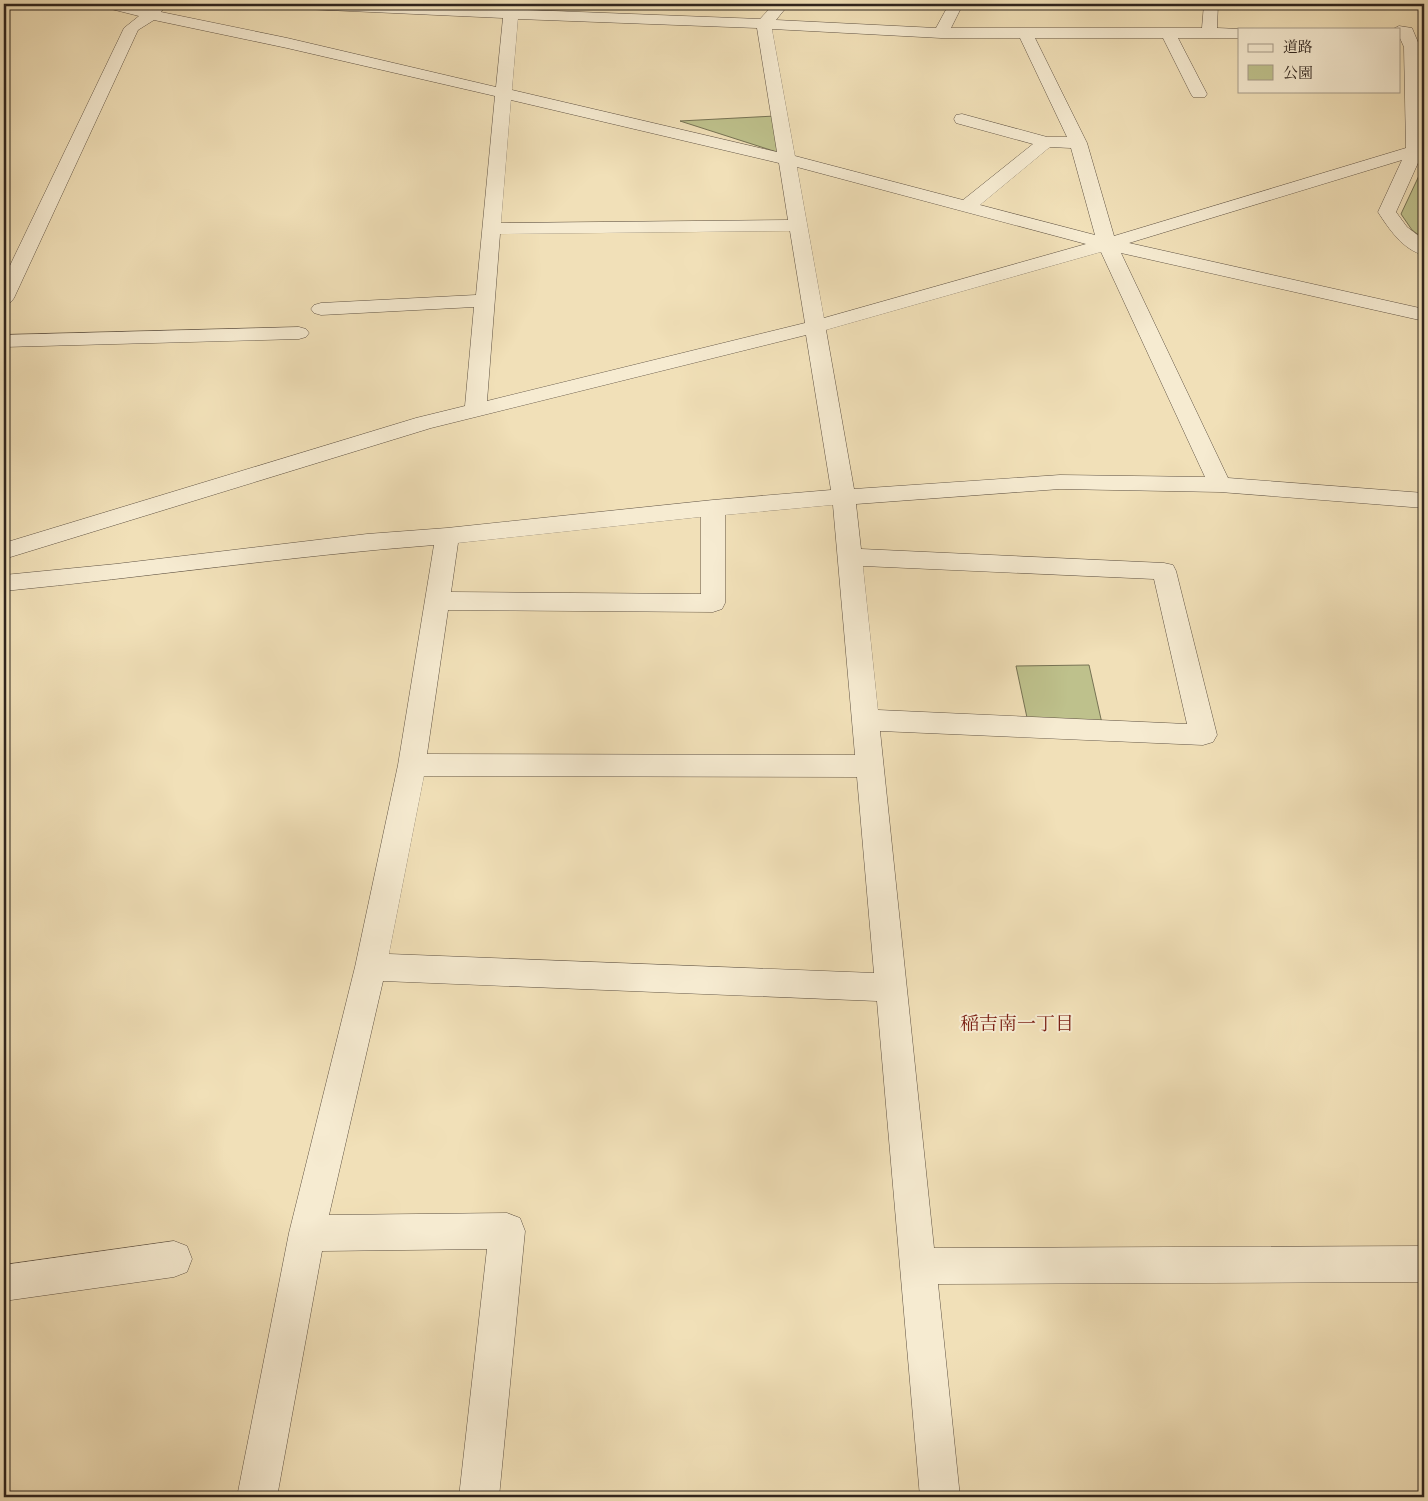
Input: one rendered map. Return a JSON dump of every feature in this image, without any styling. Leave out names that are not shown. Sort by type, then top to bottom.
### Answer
[{"type":"street","points":[[108,4],[155,9],[287,43],[786,159],[1107,244],[1424,315]]},
{"type":"street","points":[[283,4],[941,33],[1238,32]]},
{"type":"street","points":[[629,18],[637,4]]},
{"type":"street","points":[[764,24],[782,4]]},
{"type":"street","points":[[941,33],[956,4]]},
{"type":"street","points":[[1210,4],[1210,33]]},
{"type":"street","points":[[4,298],[132,28],[155,9]]},
{"type":"street","points":[[474,410],[511,13]]},
{"type":"street","points":[[764,24],[844,497],[940,1497]]},
{"type":"street","points":[[1400,31],[1407,31],[1418,58],[1420,149],[1387,212],[1400,231],[1424,249]]},
{"type":"street","points":[[1025,33],[1078,143],[1107,244],[1220,485]]},
{"type":"street","points":[[1168,33],[1199,94]]},
{"type":"street","points":[[962,119],[1046,142],[1078,143]]},
{"type":"street","points":[[966,207],[1046,142]]},
{"type":"street","points":[[4,552],[424,423],[815,327],[1107,244],[1420,149]]},
{"type":"street","points":[[491,229],[798,225]]},
{"type":"street","points":[[321,309],[484,301]]},
{"type":"street","points":[[4,341],[299,333]]},
{"type":"street","points":[[4,584],[367,542],[447,536],[713,508],[1060,482],[1220,485],[1424,501]]},
{"type":"street","points":[[437,600],[713,603],[713,508]]},
{"type":"street","points":[[258,1497],[307,1233],[371,967],[412,765],[447,536]]},
{"type":"street","points":[[849,557],[1164,571],[1203,735],[865,720]]},
{"type":"street","points":[[412,765],[869,766]]},
{"type":"street","points":[[371,967],[891,988]]},
{"type":"street","points":[[307,1233],[507,1231],[479,1497]]},
{"type":"street","points":[[4,1282],[174,1258]]},
{"type":"street","points":[[917,1266],[1424,1264]]},
{"type":"green space","points":[[775,116],[783,154],[680,121]]},
{"type":"green space","points":[[1424,165],[1424,239],[1412,230],[1401,214]]},
{"type":"green space","points":[[1089,665],[1103,728],[1029,727],[1016,666]]},
{"type":"district","name":"稲吉南一丁目","points":[[1017,1023]]}]
